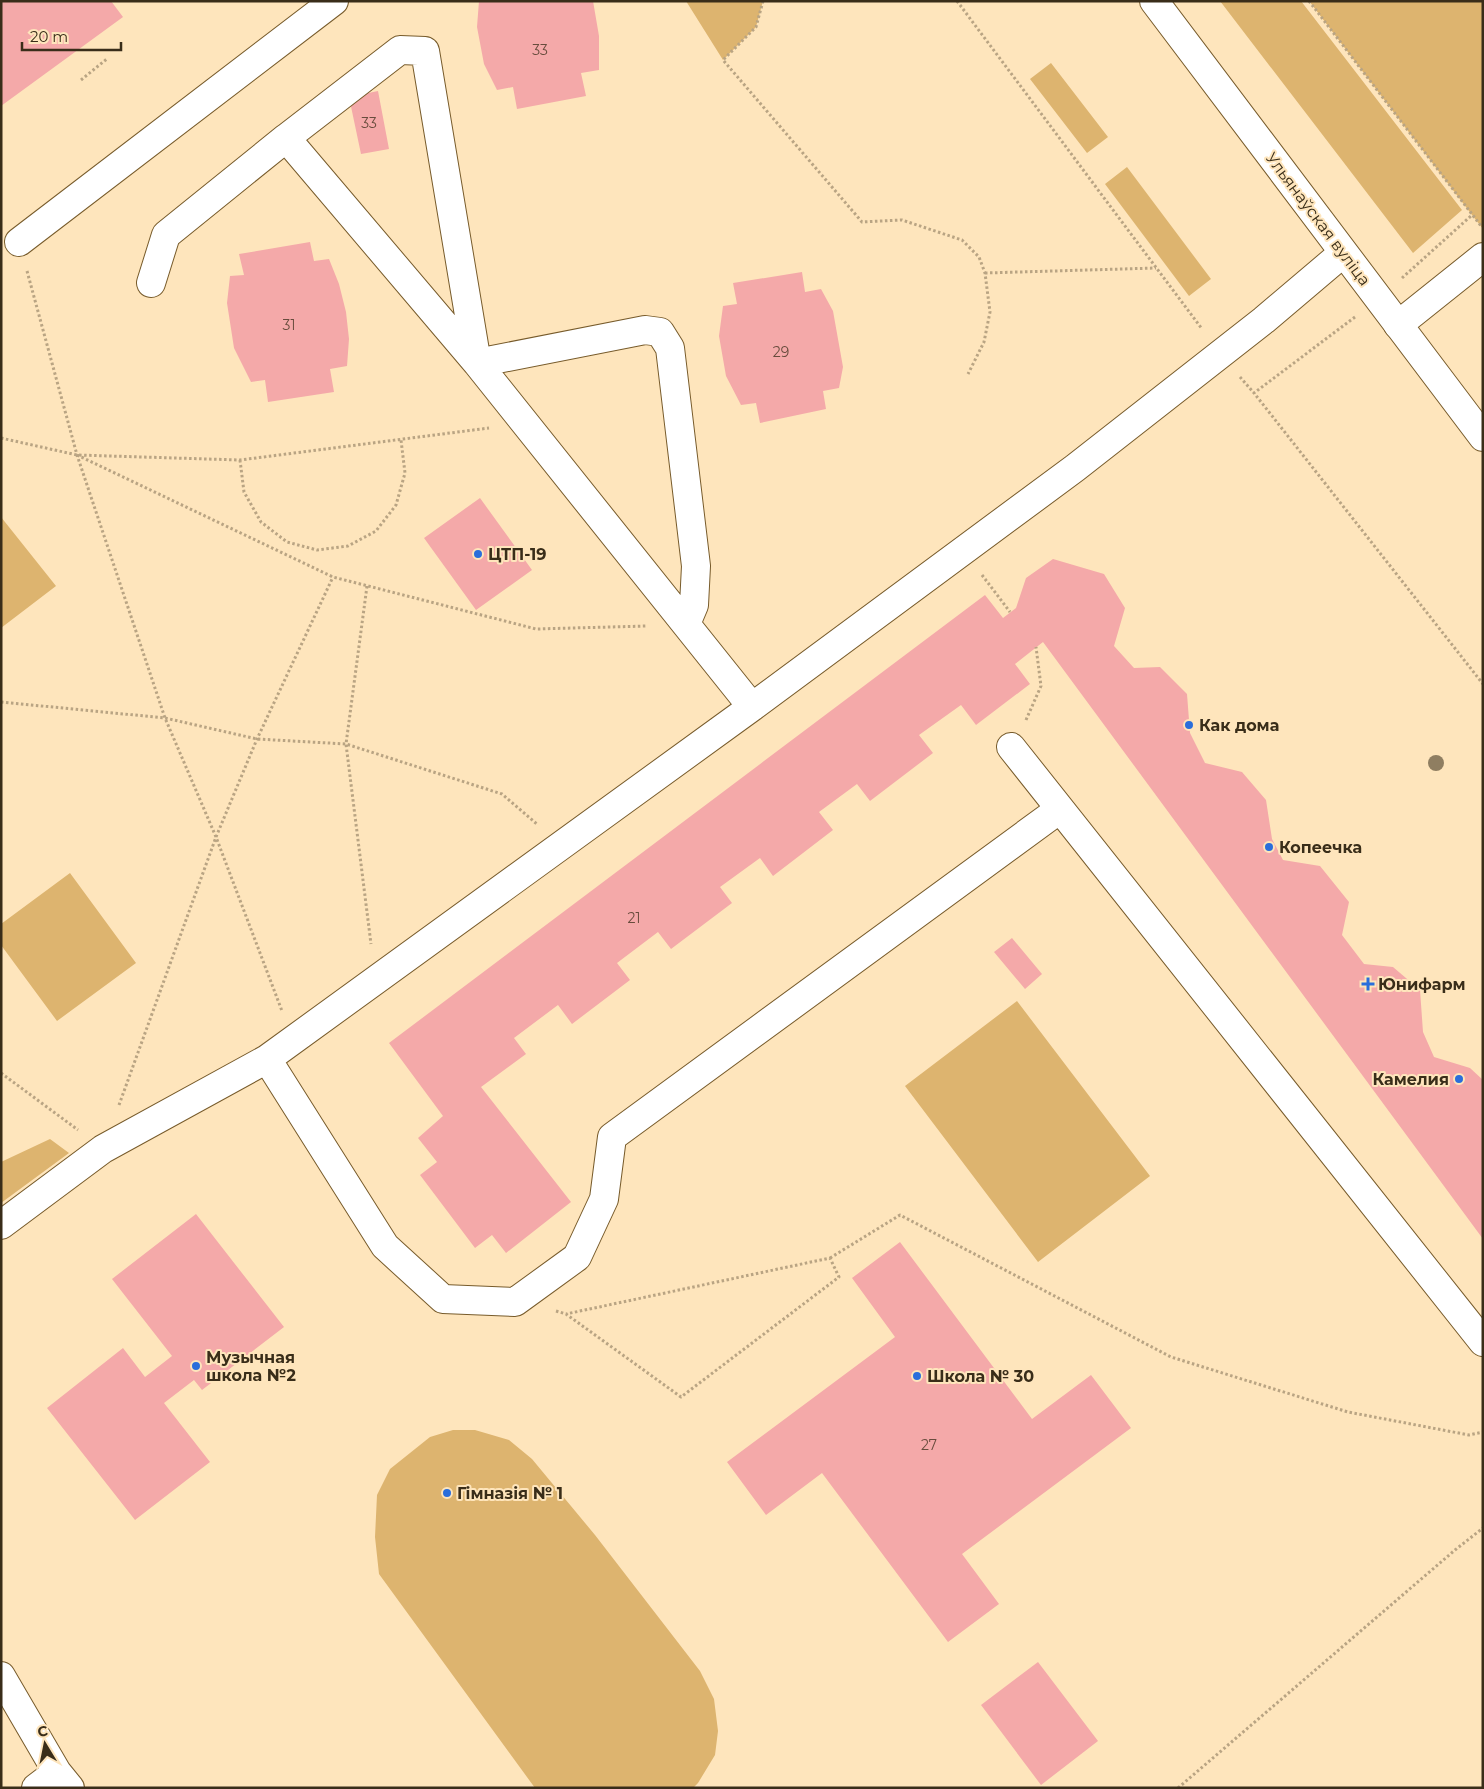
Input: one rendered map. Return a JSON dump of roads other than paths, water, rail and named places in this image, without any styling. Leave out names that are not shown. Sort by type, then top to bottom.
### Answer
[{"type":"main road","points":[[20,242],[334,1]]},
{"type":"main road","name":"Ульянаўская вуліца","points":[[1154,1],[1483,437]]},
{"type":"main road","points":[[151,283],[166,235],[286,138],[400,50],[425,51],[477,363]]},
{"type":"main road","points":[[286,138],[477,363],[752,707]]},
{"type":"main road","points":[[1,1224],[104,1149],[267,1059],[752,707],[1075,468],[1264,320],[1343,253]]},
{"type":"main road","points":[[1398,325],[1483,257]]},
{"type":"main road","points":[[477,363],[645,330],[660,332],[670,348],[696,566],[694,605],[686,624]]},
{"type":"main road","points":[[1011,747],[1483,1342]]},
{"type":"main road","points":[[267,1059],[385,1246],[443,1299],[515,1302],[577,1257],[604,1198],[612,1137],[1060,809]]},
{"type":"main road","points":[[1,1676],[64,1780],[36,1788]]},
{"type":"place","name":"ЦТП-19","points":[[478,554]]},
{"type":"place","name":"Как дома","points":[[1189,725]]},
{"type":"place","name":"Копеечка","points":[[1269,847]]},
{"type":"place","name":"Юнифарм","points":[[1368,984]]},
{"type":"place","name":"Камелия","points":[[1459,1079]]},
{"type":"place","name":"Музычная школа №2","points":[[196,1366]]},
{"type":"place","name":"Школа № 30","points":[[917,1376]]},
{"type":"place","name":"Гімназія № 1","points":[[447,1493]]}]
